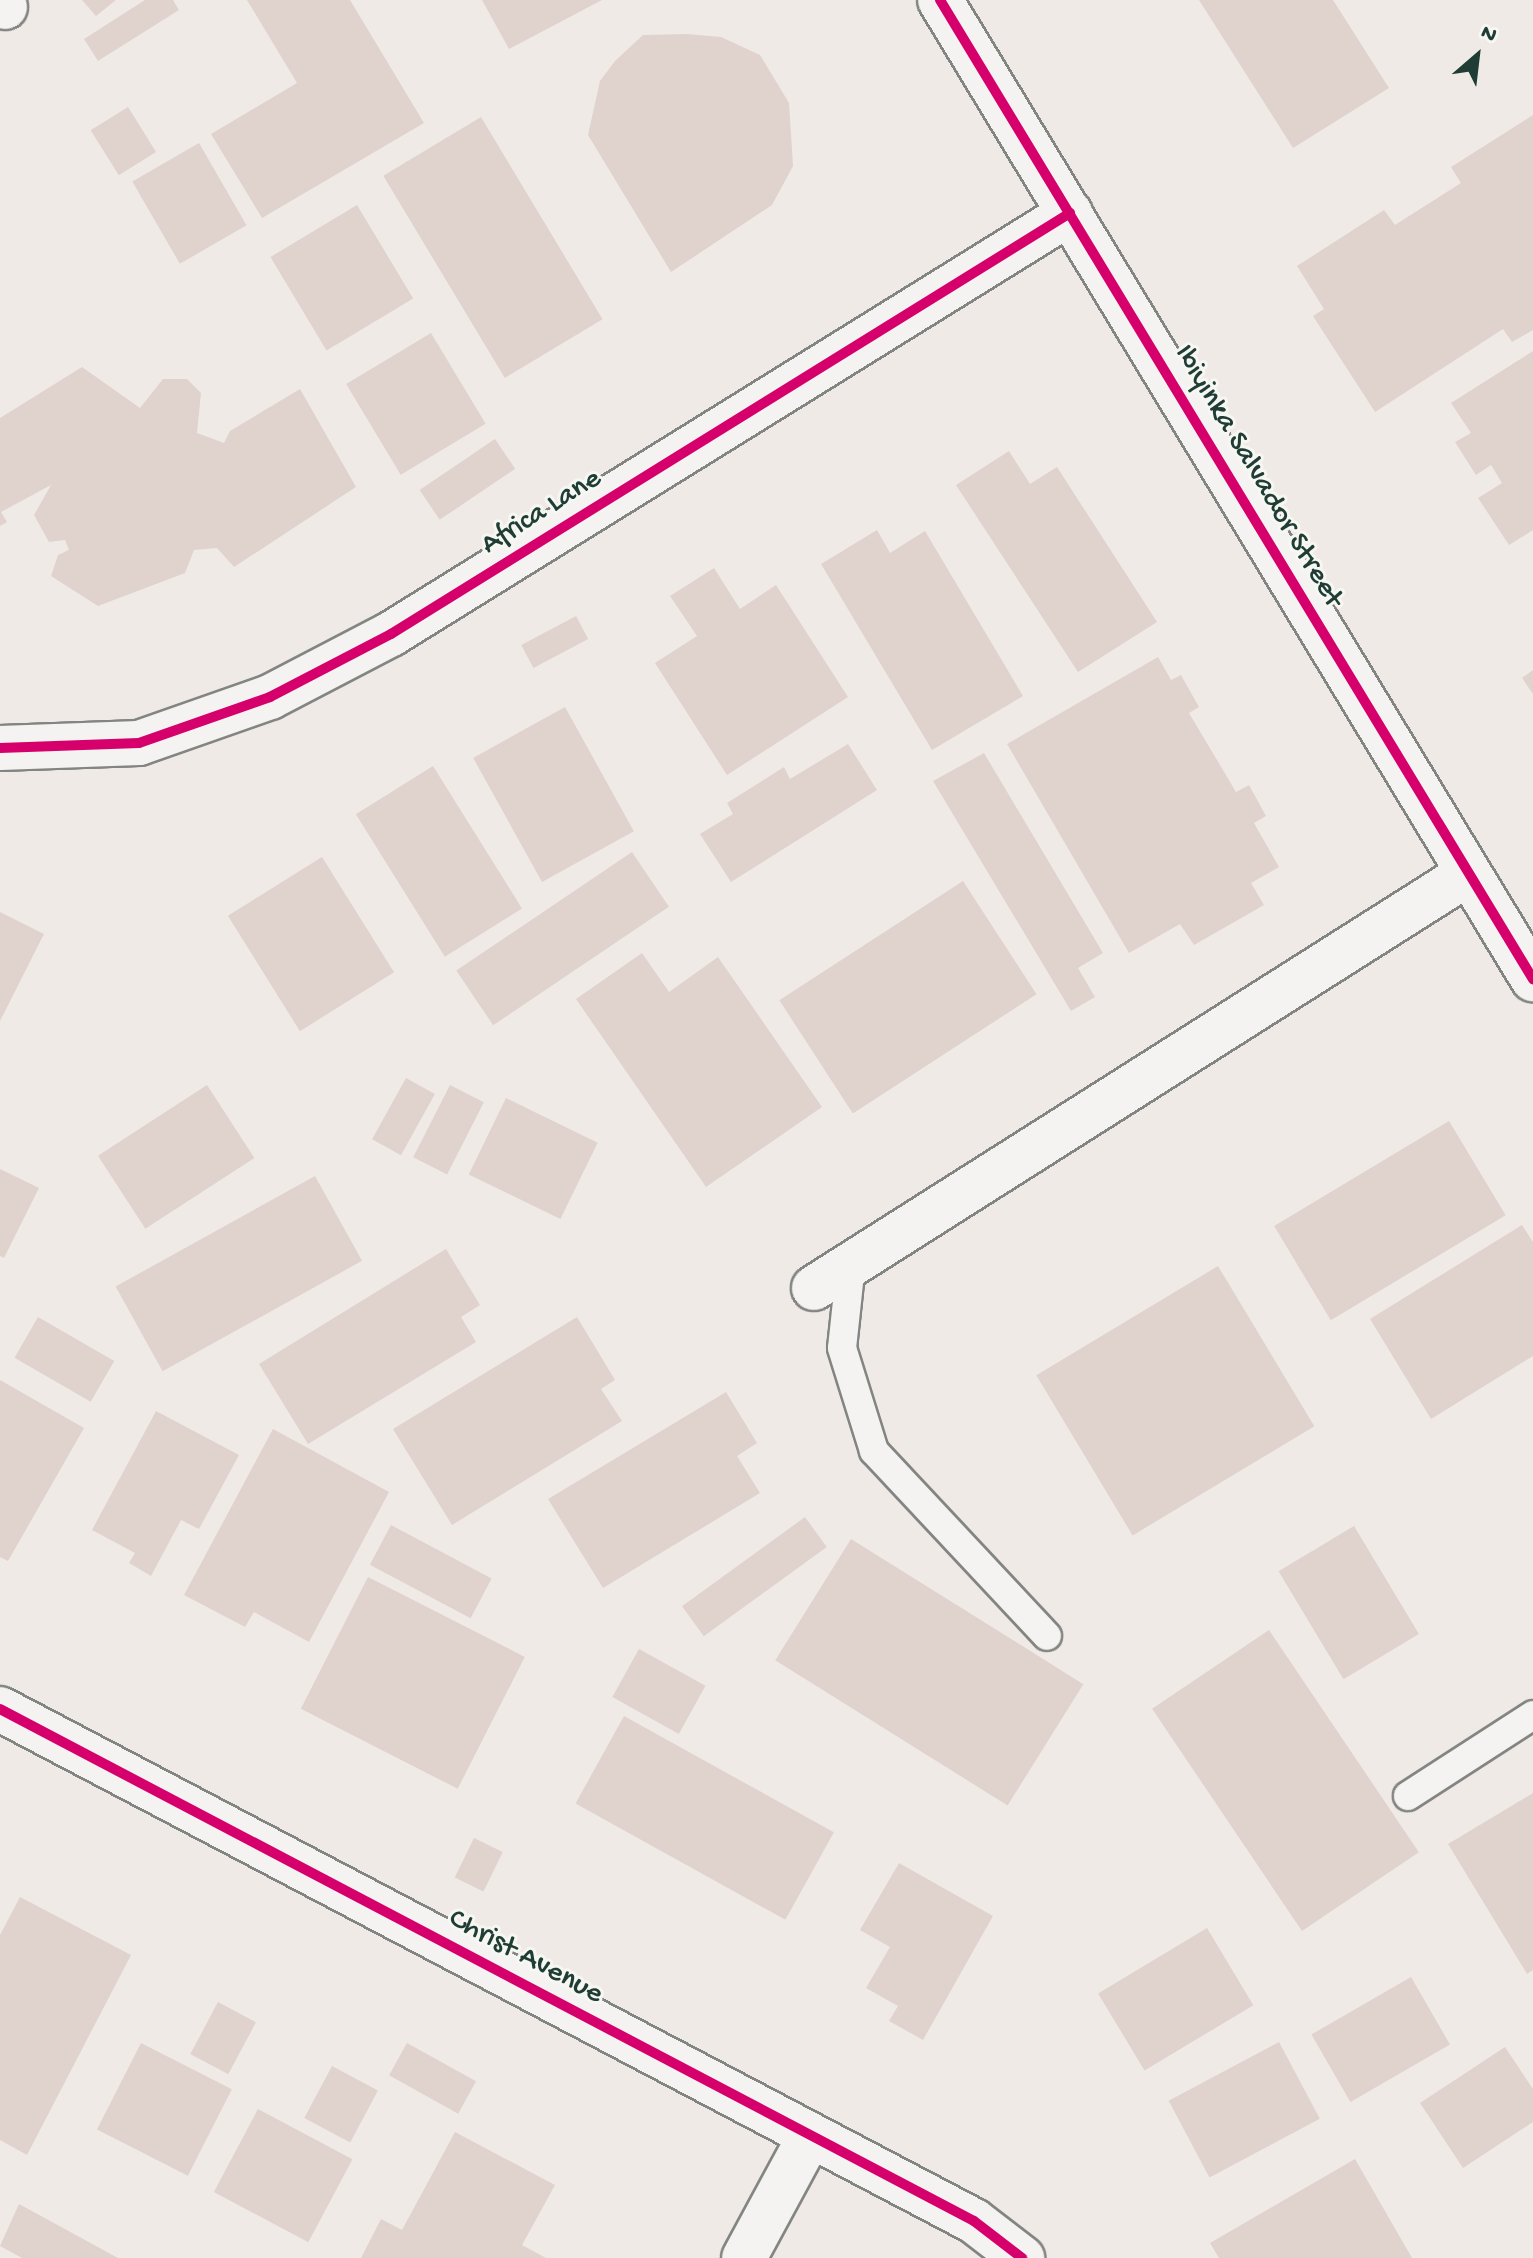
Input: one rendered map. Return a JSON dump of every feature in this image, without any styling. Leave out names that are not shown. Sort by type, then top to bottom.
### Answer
[{"type":"street","name":"Ibiyinka Salvador Street","points":[[940,0],[1533,979]]},
{"type":"street","name":"Africa Lane","points":[[0,748],[139,743],[270,697],[391,634],[1070,213]]},
{"type":"street","points":[[814,1288],[1469,873]]},
{"type":"street","name":"Christ Avenue","points":[[0,1709],[974,2221],[1022,2258]]},
{"type":"street","points":[[744,2258],[810,2136]]},
{"type":"lane","points":[[851,1264],[842,1348],[874,1451],[1047,1636]]},
{"type":"lane","points":[[1408,1796],[1533,1715]]},
{"type":"building","points":[[82,0],[116,0],[96,16]]},
{"type":"building","points":[[145,0],[173,0],[179,10],[98,61],[84,39]]},
{"type":"building","points":[[247,0],[350,0],[424,123],[262,218],[211,134],[297,83]]},
{"type":"building","points":[[482,0],[602,0],[509,49]]},
{"type":"building","points":[[1199,0],[1333,0],[1389,88],[1293,148]]},
{"type":"building","points":[[643,35],[721,37],[760,55],[789,103],[793,166],[772,205],[671,272],[588,135],[600,81],[615,61]]},
{"type":"building","points":[[128,107],[156,152],[119,175],[91,130]]},
{"type":"building","points":[[1533,115],[1533,330],[1512,342],[1503,329],[1375,412],[1313,316],[1324,309],[1297,266],[1384,210],[1395,225],[1461,183],[1451,167]]},
{"type":"building","points":[[481,117],[603,319],[505,378],[383,176]]},
{"type":"building","points":[[199,143],[246,225],[180,264],[132,182]]},
{"type":"building","points":[[357,205],[413,298],[327,350],[270,257]]},
{"type":"building","points":[[431,333],[486,424],[401,475],[346,384]]},
{"type":"building","points":[[1533,351],[1533,530],[1509,545],[1478,498],[1502,483],[1491,465],[1476,475],[1455,442],[1471,433],[1451,403]]},
{"type":"building","points":[[82,367],[140,408],[163,379],[187,379],[201,393],[197,433],[224,443],[230,431],[300,389],[356,487],[234,567],[217,548],[194,550],[185,573],[98,606],[51,576],[58,555],[69,550],[65,540],[49,542],[34,515],[51,485],[1,512],[7,522],[0,526],[0,418]]},
{"type":"building","points":[[495,439],[515,469],[440,520],[420,490]]},
{"type":"building","points":[[1009,451],[1030,484],[1057,467],[1157,622],[1078,672],[956,485]]},
{"type":"building","points":[[877,530],[890,553],[925,531],[1023,696],[932,750],[821,564]]},
{"type":"building","points":[[714,568],[740,609],[776,585],[848,697],[727,775],[655,663],[697,636],[670,596]]},
{"type":"building","points":[[576,616],[588,639],[533,668],[521,645]]},
{"type":"building","points":[[1158,657],[1171,680],[1181,675],[1199,707],[1189,713],[1236,792],[1249,785],[1266,816],[1254,823],[1279,867],[1251,883],[1264,905],[1194,945],[1180,924],[1129,953],[1007,744]]},
{"type":"building","points":[[1533,670],[1533,694],[1522,678]]},
{"type":"building","points":[[565,707],[634,831],[542,882],[473,758]]},
{"type":"building","points":[[848,744],[877,790],[731,882],[700,834],[733,814],[727,803],[784,767],[790,779]]},
{"type":"building","points":[[984,753],[1103,953],[1078,968],[1095,997],[1071,1011],[933,781]]},
{"type":"building","points":[[433,766],[522,908],[445,957],[356,814]]},
{"type":"building","points":[[632,852],[669,907],[493,1025],[456,971]]},
{"type":"building","points":[[322,857],[394,972],[300,1031],[228,916]]},
{"type":"building","points":[[963,881],[1037,994],[853,1113],[779,1000]]},
{"type":"building","points":[[0,912],[44,934],[0,1021]]},
{"type":"building","points":[[642,953],[669,992],[718,957],[822,1107],[706,1187],[576,999]]},
{"type":"building","points":[[406,1078],[435,1094],[401,1155],[372,1139]]},
{"type":"building","points":[[207,1085],[254,1158],[145,1229],[98,1156]]},
{"type":"building","points":[[450,1085],[484,1102],[447,1174],[413,1157]]},
{"type":"building","points":[[506,1098],[598,1143],[560,1219],[469,1174]]},
{"type":"building","points":[[1449,1121],[1506,1215],[1331,1320],[1274,1226]]},
{"type":"building","points":[[0,1169],[39,1188],[4,1258],[0,1256]]},
{"type":"building","points":[[315,1176],[362,1261],[163,1371],[116,1287]]},
{"type":"building","points":[[1522,1225],[1533,1242],[1533,1356],[1431,1419],[1370,1319]]},
{"type":"building","points":[[446,1249],[480,1305],[461,1317],[476,1342],[308,1444],[259,1364]]},
{"type":"building","points":[[1218,1266],[1314,1426],[1133,1535],[1036,1375]]},
{"type":"building","points":[[38,1317],[114,1361],[91,1402],[14,1358]]},
{"type":"building","points":[[577,1317],[615,1380],[601,1389],[622,1421],[452,1525],[393,1429]]},
{"type":"building","points":[[0,1380],[84,1428],[8,1561],[0,1557]]},
{"type":"building","points":[[726,1392],[757,1443],[737,1456],[760,1493],[603,1588],[548,1499]]},
{"type":"building","points":[[156,1411],[239,1455],[199,1529],[181,1520],[151,1576],[129,1563],[135,1553],[92,1530]]},
{"type":"building","points":[[273,1429],[389,1492],[309,1642],[254,1612],[245,1627],[184,1595]]},
{"type":"building","points":[[805,1517],[827,1547],[704,1636],[682,1606]]},
{"type":"building","points":[[391,1525],[492,1579],[471,1618],[370,1565]]},
{"type":"building","points":[[1354,1526],[1419,1634],[1343,1679],[1279,1571]]},
{"type":"building","points":[[851,1539],[1083,1684],[1008,1805],[775,1660]]},
{"type":"building","points":[[368,1577],[525,1657],[458,1789],[301,1709]]},
{"type":"building","points":[[1269,1630],[1419,1852],[1302,1931],[1152,1709]]},
{"type":"building","points":[[639,1649],[705,1686],[679,1734],[612,1697]]},
{"type":"building","points":[[624,1716],[834,1832],[785,1920],[576,1803]]},
{"type":"building","points":[[1533,1793],[1533,1970],[1527,1974],[1448,1844]]},
{"type":"building","points":[[474,1838],[503,1852],[483,1892],[455,1878]]},
{"type":"building","points":[[899,1863],[993,1916],[923,2040],[889,2021],[898,2006],[866,1988],[890,1947],[860,1930]]},
{"type":"building","points":[[20,1897],[131,1955],[27,2155],[0,2140],[0,1935]]},
{"type":"building","points":[[1207,1928],[1253,2005],[1144,2071],[1098,1993]]},
{"type":"building","points":[[1411,1977],[1450,2045],[1350,2102],[1311,2035]]},
{"type":"building","points":[[218,2002],[256,2022],[228,2074],[190,2054]]},
{"type":"building","points":[[1279,2042],[1320,2119],[1209,2178],[1169,2101]]},
{"type":"building","points":[[141,2043],[232,2089],[188,2176],[97,2129]]},
{"type":"building","points":[[407,2043],[476,2081],[458,2114],[389,2075]]},
{"type":"building","points":[[1505,2047],[1533,2089],[1533,2122],[1463,2168],[1420,2103]]},
{"type":"building","points":[[332,2066],[378,2090],[350,2143],[304,2118]]},
{"type":"building","points":[[258,2109],[352,2159],[308,2242],[214,2192]]},
{"type":"building","points":[[455,2132],[555,2185],[522,2245],[546,2258],[361,2258],[381,2219],[402,2230]]},
{"type":"building","points":[[1355,2159],[1412,2258],[1219,2258],[1210,2243]]},
{"type":"building","points":[[19,2204],[118,2258],[22,2258],[0,2246]]},
{"type":"cycle path","points":[[940,0],[1533,979]]},
{"type":"cycle path","points":[[0,748],[139,743],[270,697],[391,634],[1070,213]]},
{"type":"cycle path","points":[[0,1709],[974,2221],[1022,2258]]}]
